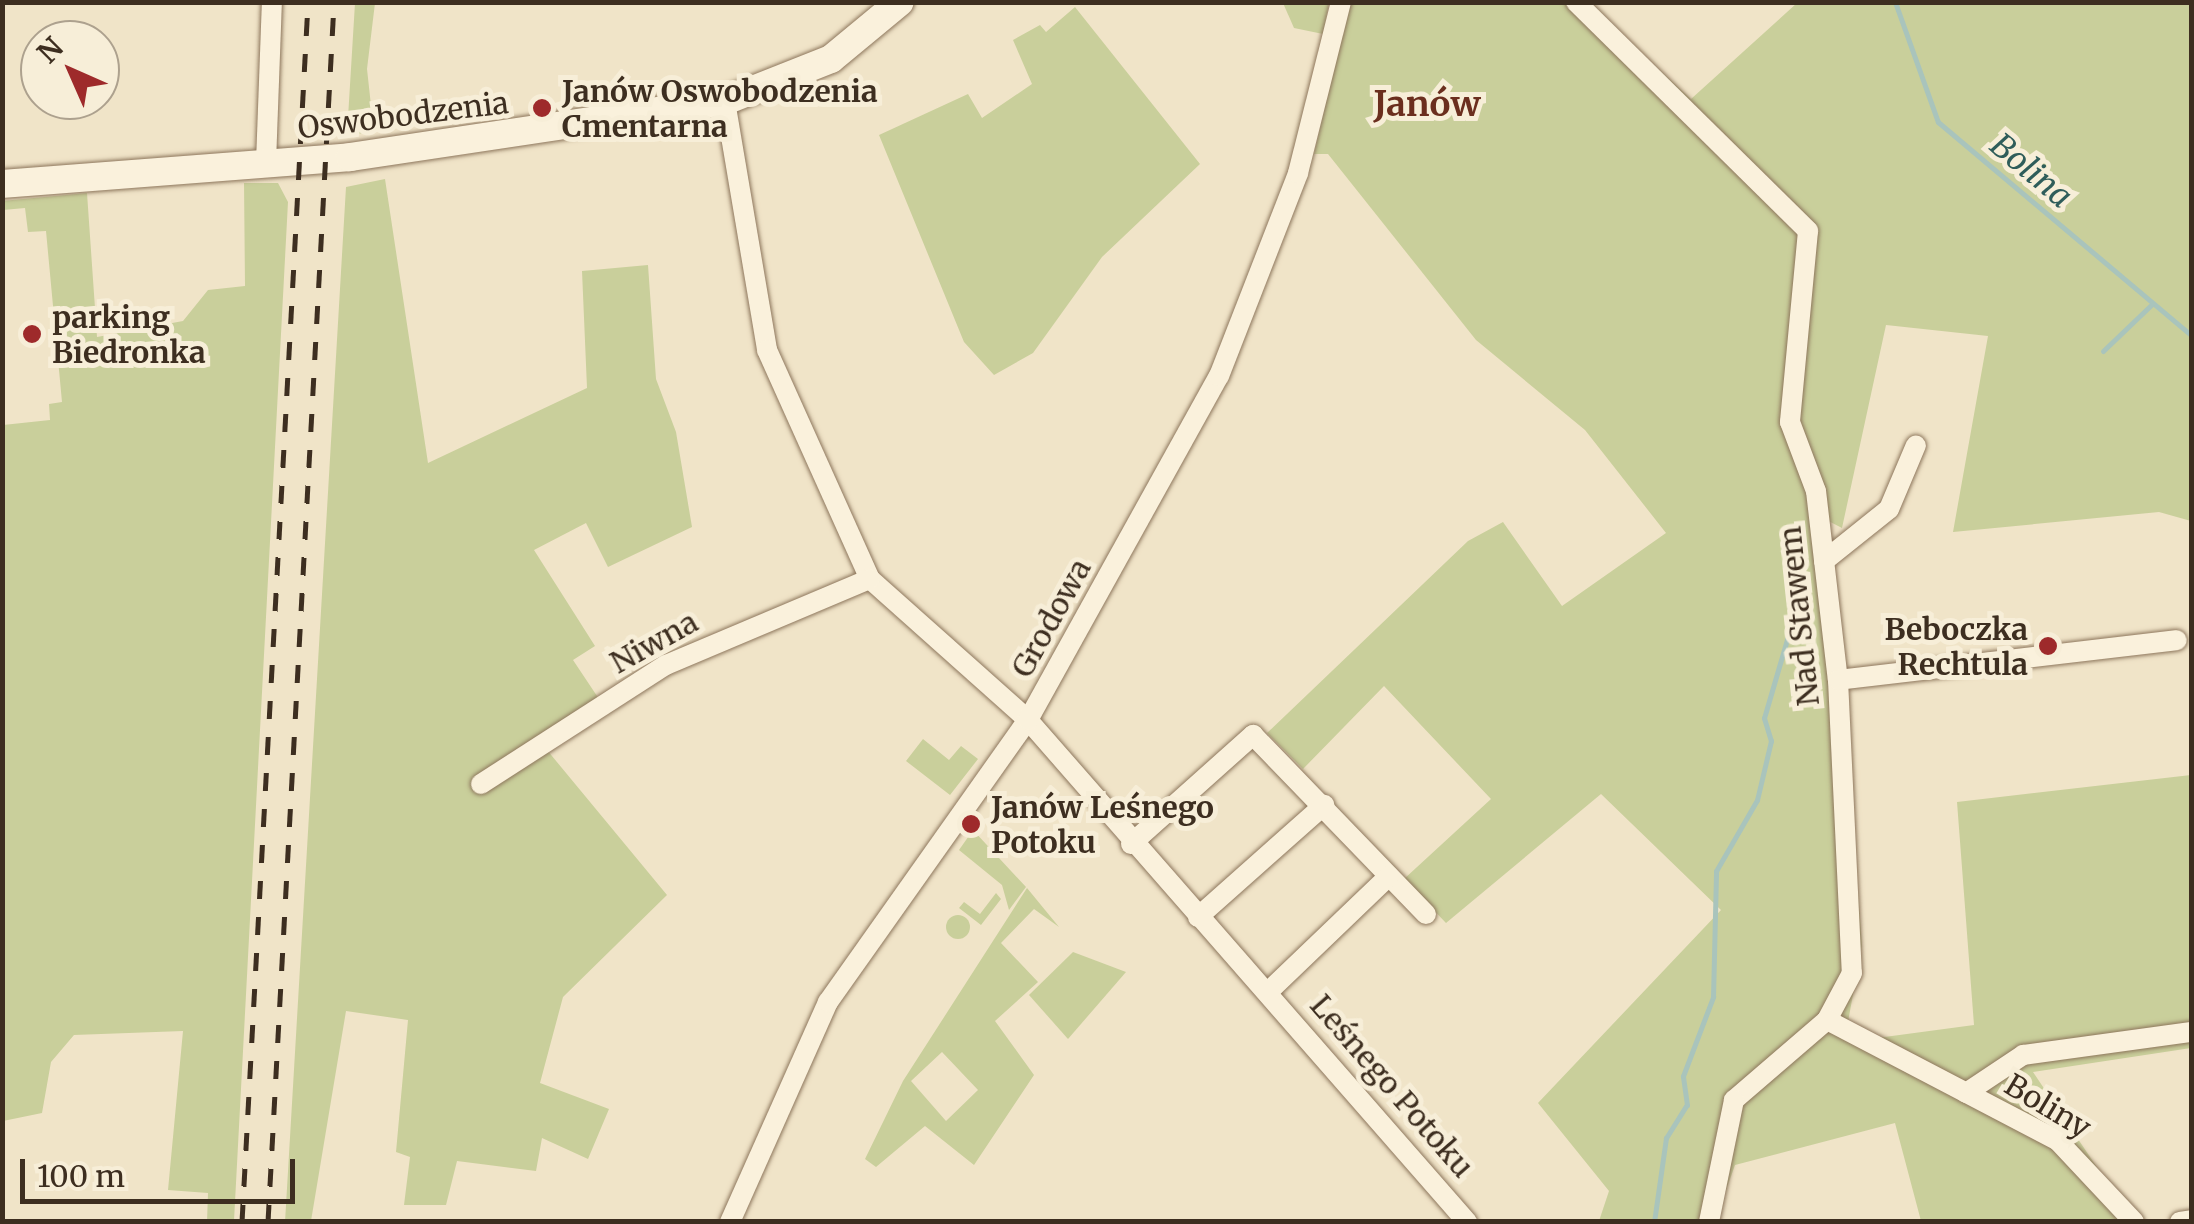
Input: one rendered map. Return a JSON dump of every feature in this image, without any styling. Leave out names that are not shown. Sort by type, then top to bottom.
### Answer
[{"type":"street","points":[[266,164],[272,2]]},
{"type":"street","name":"Oswobodzenia","points":[[2,184],[266,164],[725,101],[832,59],[900,2]]},
{"type":"street","name":"Grodowa","points":[[730,1222],[828,1002],[1028,720],[1220,376],[1298,173],[1342,2]]},
{"type":"street","name":"Nad Stawem","points":[[1576,2],[1808,231],[1790,422],[1816,491],[1838,680],[1852,973],[1828,1020],[1734,1100],[1709,1222]]},
{"type":"street","name":"Leśnego Potoku","points":[[725,101],[766,350],[870,579],[1028,720],[1131,844],[1269,990],[1467,1222]]},
{"type":"street","points":[[1824,561],[1889,509],[1916,444]]},
{"type":"street","name":"Niwna","points":[[481,784],[666,665],[870,579]]},
{"type":"street","points":[[1838,680],[2176,640]]},
{"type":"street","points":[[1131,844],[1244,737],[1267,745],[1426,914]]},
{"type":"street","points":[[1198,917],[1324,805]]},
{"type":"street","name":"Leśnego Potoku","points":[[1269,990],[1389,876]]},
{"type":"street","points":[[1828,1020],[1966,1093],[2023,1055],[2192,1032]]},
{"type":"street","name":"Boliny","points":[[1966,1093],[2058,1142],[2134,1222]]},
{"type":"street","points":[[2180,1222],[2192,1220]]},
{"type":"green space","points":[[355,3],[375,3],[367,69],[374,133],[347,134]]},
{"type":"green space","points":[[1283,3],[1329,3],[1323,34],[1294,28]]},
{"type":"green space","points":[[1349,3],[1586,3],[1691,99],[1797,3],[2191,3],[2191,521],[2159,512],[1953,532],[1988,336],[1886,325],[1842,528],[1811,512],[1834,566],[1862,945],[1848,1022],[1877,1038],[1974,1025],[1957,802],[2191,775],[2191,1048],[2033,1072],[2133,1221],[1921,1221],[1895,1123],[1735,1165],[1715,1221],[1599,1221],[1609,1191],[1538,1103],[1721,910],[1601,794],[1446,923],[1404,879],[1491,799],[1384,686],[1303,769],[1267,733],[1468,541],[1503,522],[1562,606],[1666,533],[1585,430],[1476,340],[1328,154],[1314,154]]},
{"type":"green space","points":[[1075,7],[1200,164],[1102,257],[1033,353],[994,375],[964,342],[879,135],[968,94],[982,118],[1032,84],[1013,40],[1040,25],[1046,32]]},
{"type":"green space","points":[[385,179],[428,463],[587,388],[582,271],[648,265],[656,379],[676,432],[692,527],[608,567],[586,523],[534,550],[595,646],[573,660],[599,699],[547,750],[667,895],[563,997],[540,1083],[609,1109],[588,1159],[542,1138],[536,1171],[457,1161],[446,1205],[404,1205],[410,1157],[396,1152],[408,1020],[346,1011],[311,1221],[285,1222],[346,187]]},
{"type":"green space","points":[[244,183],[278,183],[288,202],[234,1221],[207,1222],[208,1193],[168,1190],[183,1031],[74,1035],[51,1062],[42,1113],[3,1121],[3,425],[50,420],[49,404],[62,402],[46,231],[28,232],[25,208],[3,210],[2,201],[87,193],[97,337],[183,321],[208,290],[245,286]]},
{"type":"green space","points":[[923,739],[949,760],[961,746],[978,759],[950,795],[906,761]]},
{"type":"green space","points":[[973,830],[1026,887],[1009,910],[1002,885],[959,850]]},
{"type":"green space","points":[[1027,888],[1059,927],[1034,909],[1001,943],[1038,982],[995,1021],[1034,1075],[974,1165],[925,1126],[876,1167],[865,1159],[903,1081]],"holes":[[[942,1052],[978,1090],[946,1121],[911,1081]]]},
{"type":"green space","points":[[996,893],[1001,899],[981,925],[959,908],[964,902],[980,914]]},
{"type":"green space","points":[[958,915],[970,927],[958,939],[946,927]]},
{"type":"green space","points":[[1073,952],[1126,972],[1068,1039],[1029,995]]},
{"type":"waterway","name":"Bolina","points":[[1895,2],[1938,122],[2192,336]]},
{"type":"waterway","points":[[2103,351],[2152,304]]},
{"type":"waterway","points":[[1654,1222],[1666,1138],[1687,1105],[1683,1076],[1713,997],[1716,871],[1757,800],[1771,741],[1764,718],[1799,598]]},
{"type":"railway","points":[[242,1222],[308,2]]},
{"type":"railway","points":[[268,1222],[334,2]]},
{"type":"place","name":"Janów Oswobodzenia Cmentarna","points":[[542,108]]},
{"type":"place","name":"parking Biedronka","points":[[32,334]]},
{"type":"place","name":"Beboczka Rechtula","points":[[2048,646]]},
{"type":"place","name":"Janów Leśnego Potoku","points":[[971,824]]},
{"type":"district","name":"Janów","points":[[1427,104]]}]
